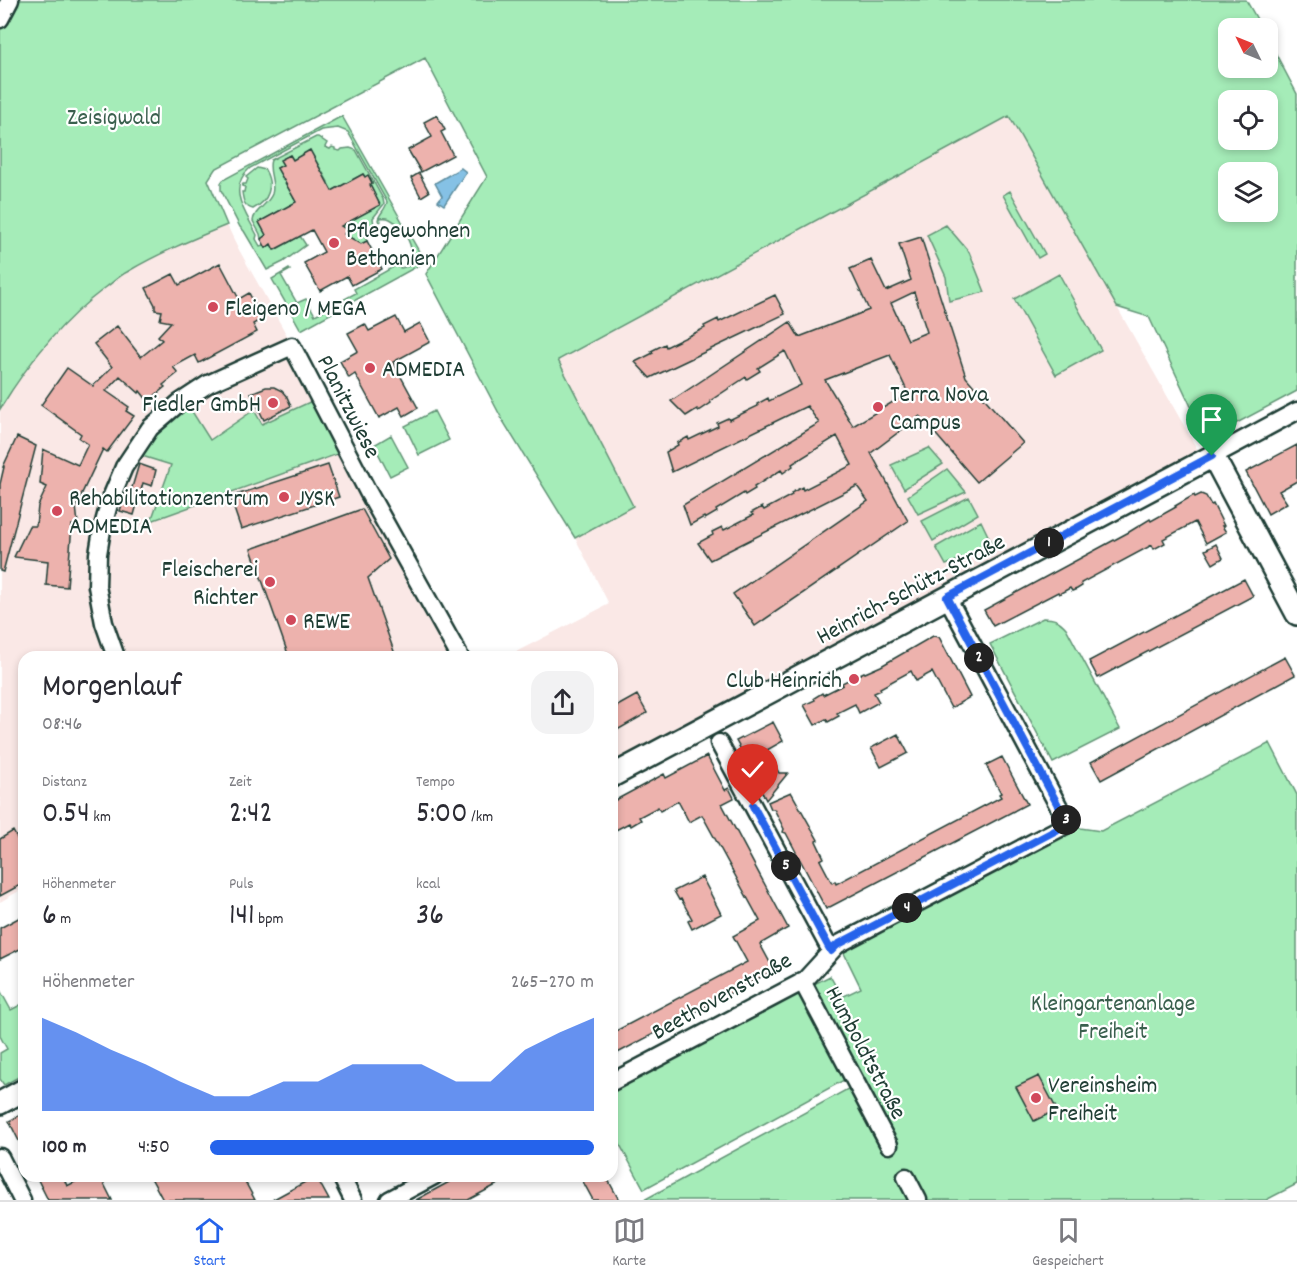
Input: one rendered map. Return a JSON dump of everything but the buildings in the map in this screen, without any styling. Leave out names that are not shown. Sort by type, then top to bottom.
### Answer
[{"type":"main road","name":"Heinrich-Schütz-Straße","points":[[618,773],[1212,456]]},
{"type":"main road","points":[[1212,456],[1297,614]]},
{"type":"main road","points":[[0,1102],[18,1093]]},
{"type":"street","points":[[0,20],[10,0]]},
{"type":"street","name":"Planitzwiese","points":[[114,651],[104,623],[97,586],[98,554],[110,500],[124,467],[150,428],[179,403],[208,384],[292,346],[368,492],[457,651]]},
{"type":"street","name":"Heinrich-Schütz-Straße","points":[[1212,456],[1297,411]]},
{"type":"street","name":"Beethovenstraße","points":[[618,1079],[802,981],[837,945],[1068,824],[947,597]]},
{"type":"street","points":[[719,743],[831,951]]},
{"type":"street","name":"Humboldtstraße","points":[[802,981],[889,1145]]},
{"type":"street","points":[[0,1157],[22,1200]]},
{"type":"street","points":[[906,1177],[918,1200]]},
{"type":"street","points":[[344,1182],[354,1200]]},
{"type":"street","points":[[389,1200],[423,1182]]},
{"type":"shaded area","name":"Terra Nova Campus","points":[[1009,116],[1200,454],[618,767],[618,651],[518,651],[609,604],[575,538],[633,506],[558,361]]},
{"type":"shaded area","points":[[227,225],[464,651],[18,651],[18,892],[0,902],[0,409],[39,352],[63,325],[91,299],[125,273],[173,247]]},
{"type":"green space","name":"Zeisigwald","points":[[0,0],[1246,0],[1256,18],[1218,18],[1218,78],[1278,78],[1278,58],[1297,94],[1297,391],[1218,433],[1203,432],[1149,317],[1117,307],[1009,116],[558,360],[633,506],[575,538],[503,421],[426,274],[487,177],[425,58],[215,169],[208,180],[227,225],[176,247],[121,275],[74,314],[46,344],[0,409]]},
{"type":"green space","points":[[342,116],[425,262],[301,330],[272,279],[289,269],[281,275],[297,303],[306,299],[315,315],[356,293],[354,289],[395,266],[401,268],[409,266],[412,254],[405,233],[390,219],[380,218],[379,222],[378,220],[387,202],[348,132],[338,128],[321,130],[250,168],[239,184],[240,201],[260,246],[264,245],[266,248],[271,244],[275,250],[300,236],[306,245],[283,262],[267,270],[240,227],[221,190],[221,183]]},
{"type":"green space","points":[[316,137],[327,143],[325,147],[330,149],[332,147],[340,151],[350,148],[356,150],[383,199],[384,204],[373,218],[374,226],[364,234],[367,241],[352,249],[350,237],[344,234],[347,230],[339,225],[336,205],[346,223],[380,205],[370,185],[372,183],[368,176],[365,177],[363,174],[330,192],[309,193],[328,182],[310,150],[293,160],[290,155],[281,160],[283,165],[277,168],[295,200],[308,201],[290,205],[259,222],[266,235],[261,239],[253,221],[272,194],[271,160]]},
{"type":"green space","points":[[257,168],[265,170],[269,187],[263,202],[253,209],[244,203],[242,192],[245,187],[242,186],[246,184],[248,179],[246,177]]},
{"type":"green space","points":[[1010,191],[1045,254],[1038,258],[1003,195]]},
{"type":"green space","points":[[946,225],[969,252],[985,292],[949,301],[946,277],[927,235]]},
{"type":"green space","points":[[1059,274],[1101,350],[1056,375],[1014,299]]},
{"type":"green space","points":[[312,401],[340,453],[151,521],[171,465],[142,456],[159,428],[188,405],[210,440],[254,410],[262,424]]},
{"type":"green space","points":[[434,411],[449,440],[419,455],[405,426]]},
{"type":"green space","points":[[391,435],[408,467],[390,476],[374,445]]},
{"type":"green space","points":[[929,448],[943,464],[904,489],[891,465]]},
{"type":"green space","points":[[947,469],[966,492],[918,514],[908,496]]},
{"type":"green space","points":[[969,497],[978,514],[933,541],[922,521]]},
{"type":"green space","points":[[981,521],[993,546],[946,565],[936,547]]},
{"type":"green space","points":[[1043,618],[1056,620],[1066,628],[1120,729],[1053,763],[990,644]]},
{"type":"green space","name":"Kleingartenanlage Freiheit","points":[[1270,743],[1297,795],[1297,1184],[1266,1200],[644,1200],[859,1083],[808,987],[830,976],[842,997],[861,988],[843,951],[1073,827],[1101,831]]},
{"type":"green space","points":[[0,990],[11,1010],[18,1006],[18,1077],[4,1085],[0,1079],[0,1053],[7,1049],[0,1036]]},
{"type":"green space","points":[[799,990],[846,1079],[644,1189],[618,1141],[618,1087]]},
{"type":"water","points":[[461,168],[466,172],[444,205],[438,201],[442,196],[435,183]]},
{"type":"place","name":"Pflegewohnen Bethanien","points":[[334,243]]},
{"type":"place","name":"Fleigeno / MEGA","points":[[213,307]]},
{"type":"place","name":"ADMEDIA","points":[[370,368]]},
{"type":"place","name":"Fiedler GmbH","points":[[273,403]]},
{"type":"place","name":"Terra Nova Campus","points":[[878,407]]},
{"type":"place","name":"JYSK","points":[[284,497]]},
{"type":"place","name":"Rehabilitationzentrum ADMEDIA","points":[[57,511]]},
{"type":"place","name":"Fleischerei Richter","points":[[270,582]]},
{"type":"place","name":"REWE","points":[[291,620]]},
{"type":"place","name":"Club Heinrich","points":[[854,679]]},
{"type":"place","name":"Vereinsheim Freiheit","points":[[1036,1098]]},
{"type":"route","points":[[753,806],[831,951],[837,945],[1068,824],[947,597],[1212,456]]}]
